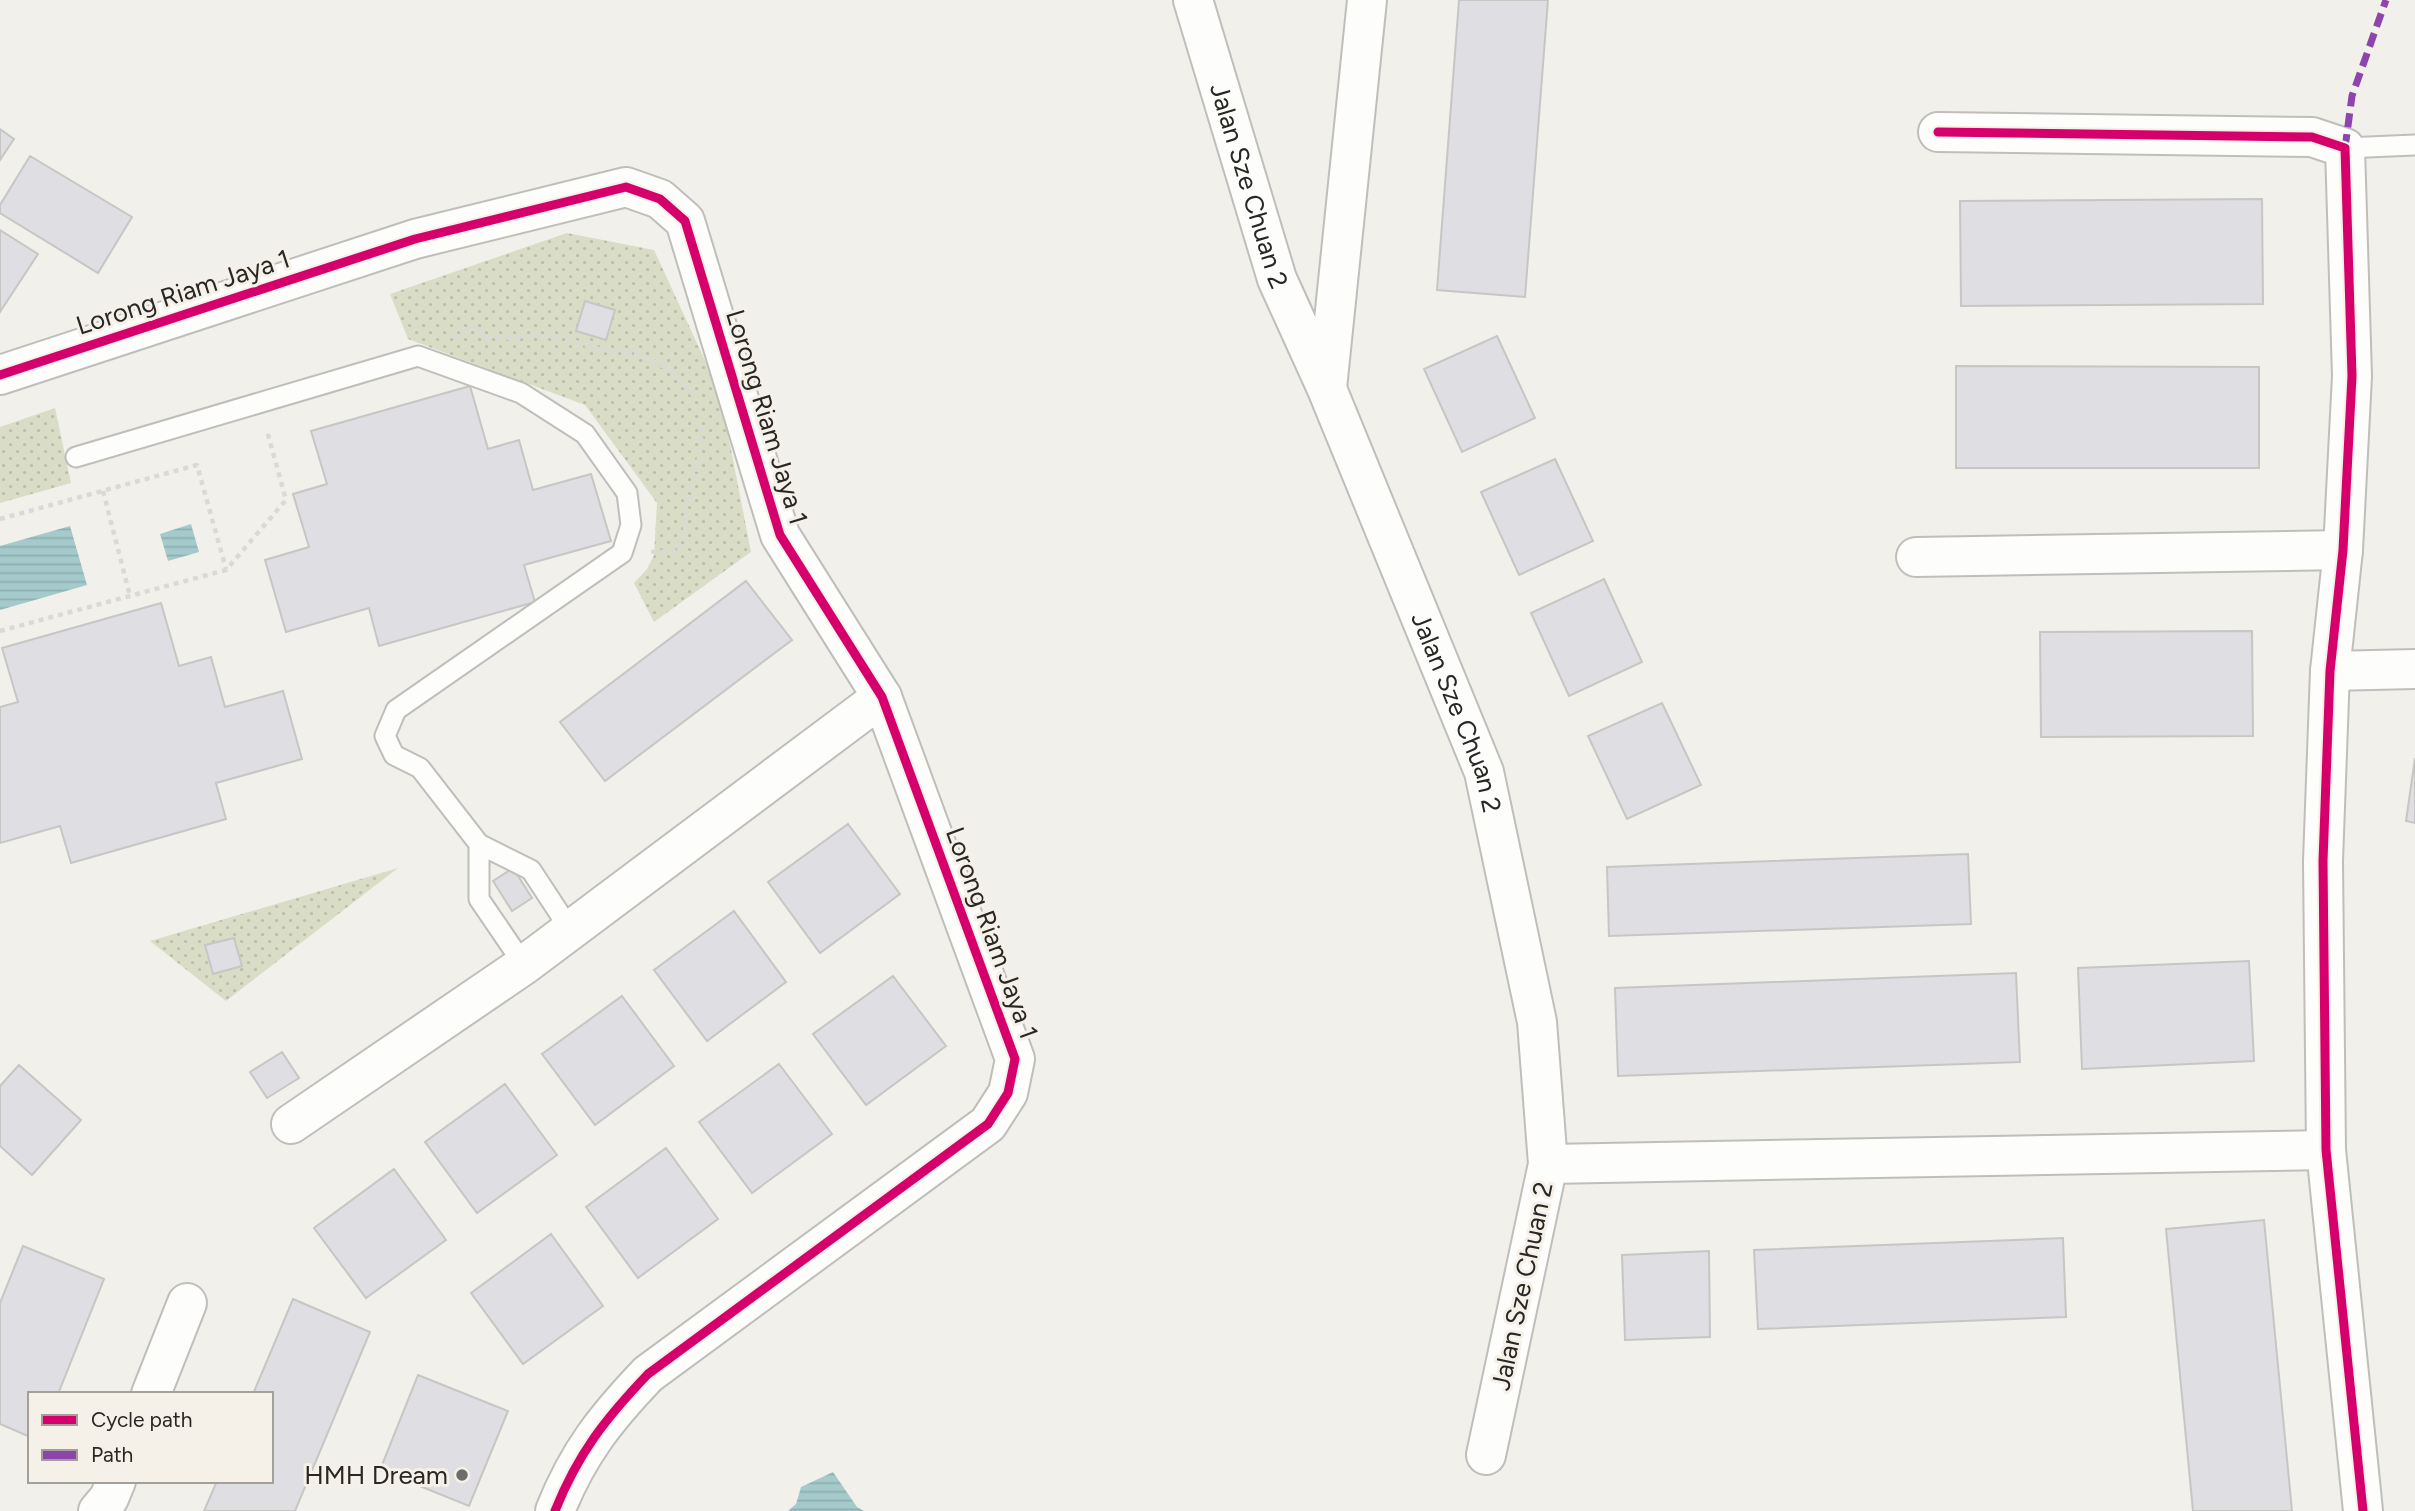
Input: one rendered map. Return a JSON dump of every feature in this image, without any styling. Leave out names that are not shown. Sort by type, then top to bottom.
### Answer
[{"type":"street","name":"Jalan Sze Chuan 2","points":[[1193,0],[1278,279],[1327,388],[1484,772],[1537,1022],[1548,1164],[1486,1455]]},
{"type":"street","points":[[1327,388],[1367,0]]},
{"type":"street","points":[[1938,132],[2312,137],[2345,148],[2352,376],[2343,550],[2330,671],[2323,861],[2326,1150],[2363,1511]]},
{"type":"street","name":"Lorong Riam Jaya 1","points":[[0,375],[415,239],[626,187],[660,199],[685,221],[780,535],[882,697],[989,979],[1015,1059],[1008,1093],[988,1124],[648,1374],[601,1424],[564,1488],[555,1511]]},
{"type":"street","points":[[1916,557],[2343,550]]},
{"type":"street","points":[[2330,671],[2415,669]]},
{"type":"street","points":[[291,1124],[524,965],[882,697]]},
{"type":"street","points":[[1548,1164],[2326,1150]]},
{"type":"street","points":[[151,1392],[187,1303]]},
{"type":"street","points":[[98,1511],[109,1498],[115,1483]]},
{"type":"lane","points":[[2345,148],[2415,145]]},
{"type":"lane","points":[[76,457],[418,356],[521,393],[585,434],[627,493],[631,524],[622,553],[396,710],[385,736],[394,755],[420,768],[479,844],[531,870],[571,931]]},
{"type":"lane","points":[[479,844],[479,899],[524,965]]},
{"type":"path","points":[[418,356],[471,327],[492,339],[550,335],[603,350],[638,354],[671,371],[696,398],[700,409]]},
{"type":"path","points":[[0,631],[226,570],[286,500],[259,403]]},
{"type":"path","points":[[622,553],[679,551],[685,529],[685,506],[698,466],[703,420]]},
{"type":"path","points":[[0,519],[197,465],[226,570]]},
{"type":"path","points":[[103,491],[130,596]]},
{"type":"green space","points":[[567,233],[654,250],[720,393],[751,552],[654,622],[634,583],[647,569],[654,555],[657,503],[585,405],[408,339],[390,294]]},
{"type":"green space","points":[[55,408],[71,483],[0,503],[0,427]]},
{"type":"green space","points":[[398,868],[226,1001],[150,941]]},
{"type":"water","points":[[191,524],[199,552],[168,561],[160,534]]},
{"type":"water","points":[[70,526],[87,585],[0,610],[0,546]]},
{"type":"water","points":[[833,1472],[857,1507],[864,1511],[788,1511],[796,1504],[801,1487]]},
{"type":"building","points":[[1459,0],[1548,0],[1525,297],[1437,290]]},
{"type":"building","points":[[0,129],[14,139],[0,160]]},
{"type":"building","points":[[30,156],[132,217],[98,273],[0,213],[0,205]]},
{"type":"building","points":[[2262,199],[2263,304],[1961,306],[1960,201]]},
{"type":"building","points":[[0,230],[38,254],[0,312]]},
{"type":"building","points":[[585,301],[615,310],[606,340],[576,331]]},
{"type":"building","points":[[1497,336],[1535,418],[1462,452],[1424,369]]},
{"type":"building","points":[[1956,366],[2259,367],[2259,468],[1956,468]]},
{"type":"building","points":[[470,386],[488,449],[519,440],[533,490],[591,474],[611,541],[524,565],[535,602],[379,646],[369,608],[286,632],[265,560],[309,547],[293,494],[327,484],[311,431]]},
{"type":"building","points":[[1555,459],[1593,541],[1519,575],[1481,492]]},
{"type":"building","points":[[1604,579],[1642,662],[1569,696],[1531,613]]},
{"type":"building","points":[[746,581],[792,640],[605,781],[560,722]]},
{"type":"building","points":[[161,603],[179,666],[211,657],[225,707],[283,691],[302,759],[216,783],[226,819],[71,863],[60,826],[0,843],[0,707],[18,702],[2,648]]},
{"type":"building","points":[[2252,631],[2253,736],[2041,737],[2040,632]]},
{"type":"building","points":[[1662,703],[1701,785],[1627,819],[1588,736]]},
{"type":"building","points":[[2415,758],[2415,823],[2406,821]]},
{"type":"building","points":[[848,824],[900,894],[820,953],[768,882]]},
{"type":"building","points":[[1968,854],[1971,924],[1609,936],[1607,867]]},
{"type":"building","points":[[513,868],[532,898],[512,911],[493,881]]},
{"type":"building","points":[[734,911],[786,982],[707,1041],[654,970]]},
{"type":"building","points":[[234,938],[242,966],[213,974],[205,945]]},
{"type":"building","points":[[2249,961],[2254,1061],[2082,1069],[2078,968]]},
{"type":"building","points":[[2016,973],[2020,1062],[1618,1076],[1615,988]]},
{"type":"building","points":[[893,976],[946,1046],[866,1105],[813,1034]]},
{"type":"building","points":[[622,996],[674,1066],[595,1125],[542,1054]]},
{"type":"building","points":[[282,1052],[299,1078],[267,1098],[250,1072]]},
{"type":"building","points":[[779,1064],[832,1134],[752,1193],[699,1122]]},
{"type":"building","points":[[19,1065],[81,1120],[32,1175],[0,1146],[0,1086]]},
{"type":"building","points":[[505,1084],[557,1155],[477,1213],[425,1142]]},
{"type":"building","points":[[666,1148],[718,1219],[638,1278],[586,1207]]},
{"type":"building","points":[[394,1169],[446,1240],[366,1298],[314,1228]]},
{"type":"building","points":[[2264,1220],[2292,1511],[2193,1511],[2166,1229]]},
{"type":"building","points":[[551,1234],[603,1306],[523,1364],[471,1293]]},
{"type":"building","points":[[2063,1238],[2066,1317],[1758,1329],[1754,1250]]},
{"type":"building","points":[[23,1246],[104,1279],[59,1392],[28,1392],[28,1436],[0,1424],[0,1303]]},
{"type":"building","points":[[1709,1251],[1710,1337],[1625,1340],[1622,1255]]},
{"type":"building","points":[[293,1299],[370,1332],[295,1511],[204,1511],[216,1483],[273,1483],[273,1392],[254,1392]]},
{"type":"building","points":[[418,1375],[508,1411],[469,1506],[380,1470]]},
{"type":"marked path","points":[[2345,148],[2352,96],[2386,0]]},
{"type":"cycle path","points":[[1938,132],[2312,137],[2345,148],[2352,376],[2343,550],[2330,671],[2323,861],[2326,1150],[2363,1511]]},
{"type":"cycle path","points":[[0,375],[415,239],[626,187],[660,199],[685,221],[780,535],[882,697],[1015,1059],[1008,1093],[988,1124],[648,1374],[594,1437],[573,1471],[555,1511]]},
{"type":"place","name":"HMH Dream","points":[[462,1475]]}]
